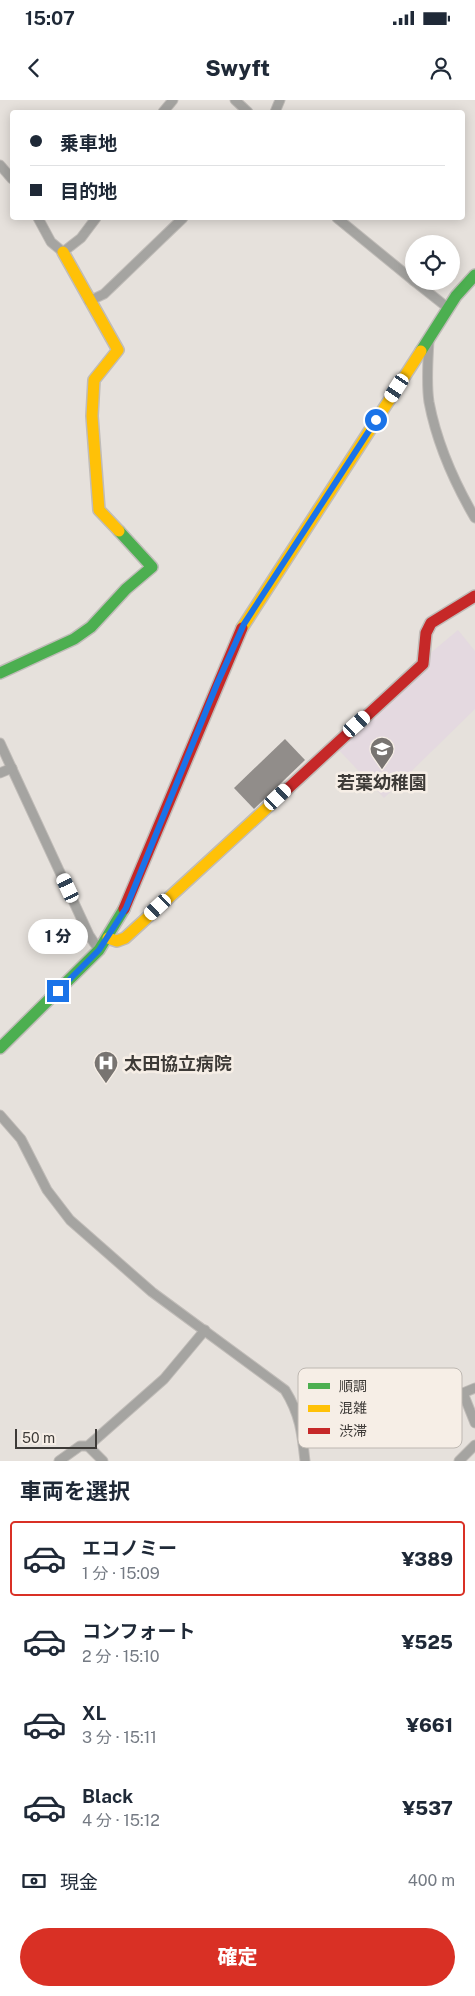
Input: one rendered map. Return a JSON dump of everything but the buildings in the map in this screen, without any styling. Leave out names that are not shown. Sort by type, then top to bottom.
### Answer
[{"type":"street","points":[[165,110],[173,100]]},
{"type":"street","points":[[235,100],[246,110]]},
{"type":"street","points":[[0,165],[10,177]]},
{"type":"street","points":[[0,673],[74,639],[91,627],[126,589],[152,567],[99,510],[92,416],[94,380],[118,350],[63,252],[50,242],[39,220]]},
{"type":"street","points":[[63,252],[81,238],[94,220]]},
{"type":"street","points":[[89,301],[104,294],[181,220]]},
{"type":"street","points":[[339,220],[405,274]]},
{"type":"street","points":[[0,1048],[99,950],[108,938],[138,879],[217,684],[244,624],[448,308],[475,275]]},
{"type":"street","points":[[425,290],[448,308]]},
{"type":"street","points":[[429,340],[429,401],[439,441],[459,489],[475,518]]},
{"type":"street","points":[[108,938],[117,941],[126,938],[423,664],[426,632],[431,624],[475,596]]},
{"type":"street","points":[[0,743],[89,935],[99,950]]},
{"type":"street","points":[[0,773],[12,768]]},
{"type":"street","points":[[0,1115],[24,1145],[47,1190],[70,1220],[152,1292],[280,1385],[296,1408],[298,1420]]},
{"type":"street","points":[[59,1461],[80,1446],[88,1446],[164,1379],[205,1330]]},
{"type":"street","points":[[475,1388],[463,1393],[475,1423]]},
{"type":"street","points":[[459,1461],[475,1445]]},
{"type":"street","points":[[88,1446],[103,1461]]},
{"type":"street","points":[[303,1448],[305,1461]]},
{"type":"shaded area","points":[[458,630],[475,651],[475,709],[384,798],[337,748],[427,656]]},
{"type":"traffic: fast","points":[[421,351],[456,296],[475,275]]},
{"type":"traffic: fast","points":[[0,673],[74,639],[91,627],[126,589],[152,567],[119,531]]},
{"type":"traffic: fast","points":[[0,1048],[99,950],[124,909]]},
{"type":"traffic: slow","points":[[63,252],[118,350],[94,380],[92,416],[99,510],[119,531]]},
{"type":"traffic: slow","points":[[242,628],[421,351]]},
{"type":"traffic: slow","points":[[108,938],[117,941],[125,938],[282,794]]},
{"type":"traffic: jam","points":[[282,794],[423,664],[426,633],[431,623],[475,596]]},
{"type":"traffic: jam","points":[[124,909],[242,628]]},
{"type":"place","name":"若葉幼稚園","points":[[382,770]]},
{"type":"place","name":"太田協立病院","points":[[106,1084]]},
{"type":"route","points":[[58,991],[99,950],[126,908],[217,684],[244,624],[376,420]]}]
